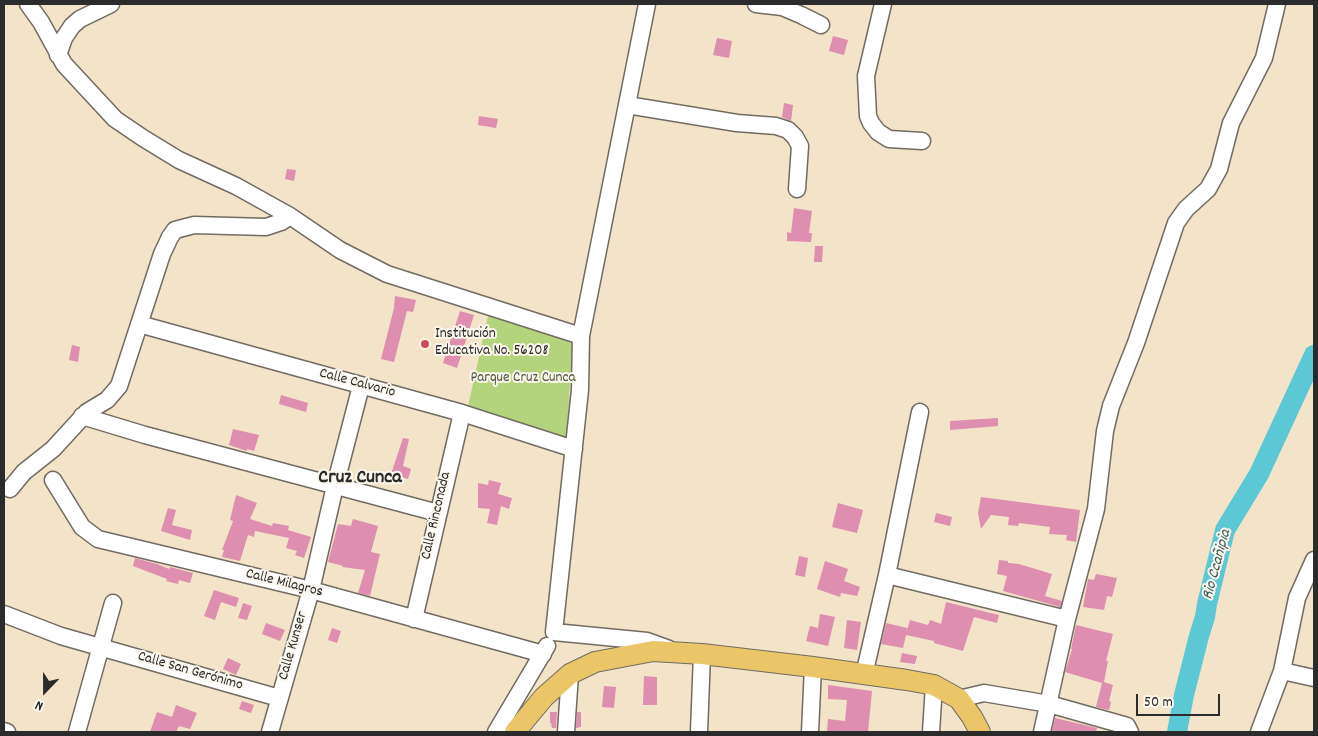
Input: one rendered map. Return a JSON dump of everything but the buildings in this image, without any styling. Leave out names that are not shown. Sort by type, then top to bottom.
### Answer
[{"type":"main road","points":[[515,732],[544,697],[570,674],[595,662],[653,651],[702,654],[813,667],[934,685],[959,699],[980,732]]},
{"type":"street","points":[[28,4],[72,75],[115,119],[179,160],[228,182],[290,216],[340,250],[387,274],[581,336]]},
{"type":"street","points":[[58,55],[64,38],[72,26],[80,19],[111,4]]},
{"type":"street","points":[[496,732],[543,654],[554,632],[580,390],[581,336],[647,4]]},
{"type":"street","points":[[756,4],[782,7],[821,25]]},
{"type":"street","points":[[883,4],[866,76],[865,92],[868,116],[878,132],[890,139],[922,141]]},
{"type":"street","points":[[1042,732],[1067,619],[1096,509],[1105,431],[1111,406],[1136,343],[1176,224],[1186,209],[1208,189],[1219,169],[1231,123],[1264,58],[1277,4]]},
{"type":"street","points":[[627,105],[737,123],[776,126],[788,130],[800,146],[797,189]]},
{"type":"street","points":[[10,489],[24,472],[53,450],[82,416],[107,400],[119,386],[162,254],[175,230],[194,225],[266,227],[281,222],[290,216]]},
{"type":"street","name":"Calle Calvario","points":[[139,324],[462,413],[574,449]]},
{"type":"street","name":"Calle Kunser","points":[[270,732],[311,590],[335,486],[362,386]]},
{"type":"street","points":[[864,675],[887,575],[920,412]]},
{"type":"street","name":"Calle Rinconada","points":[[414,619],[462,413]]},
{"type":"street","points":[[82,416],[225,457],[438,513]]},
{"type":"street","name":"Calle Milagros","points":[[53,480],[82,527],[98,539],[311,590],[543,654]]},
{"type":"street","points":[[1259,732],[1282,670],[1297,598],[1314,560]]},
{"type":"street","points":[[887,575],[1067,619]]},
{"type":"street","points":[[77,732],[113,603]]},
{"type":"street","name":"Calle San Gerónimo","points":[[4,614],[61,636],[279,698]]},
{"type":"street","points":[[554,632],[647,641],[679,652]]},
{"type":"street","points":[[699,732],[702,654]]},
{"type":"street","points":[[810,732],[813,667]]},
{"type":"street","points":[[1282,670],[1314,678]]},
{"type":"street","points":[[566,732],[570,674]]},
{"type":"street","points":[[931,732],[934,685]]},
{"type":"street","points":[[959,699],[984,693],[1048,704],[1126,726],[1130,732]]},
{"type":"green space","name":"Parque Cruz Cunca","points":[[488,316],[573,338],[566,443],[467,411]]},
{"type":"waterway","name":"Rio Ccañipia","points":[[1177,732],[1184,695],[1205,617],[1225,530],[1259,474],[1314,355]]},
{"type":"place","name":"Institución Educativa No. 56208","points":[[425,344]]},
{"type":"district","name":"Cruz Cunca","points":[[360,479]]}]
